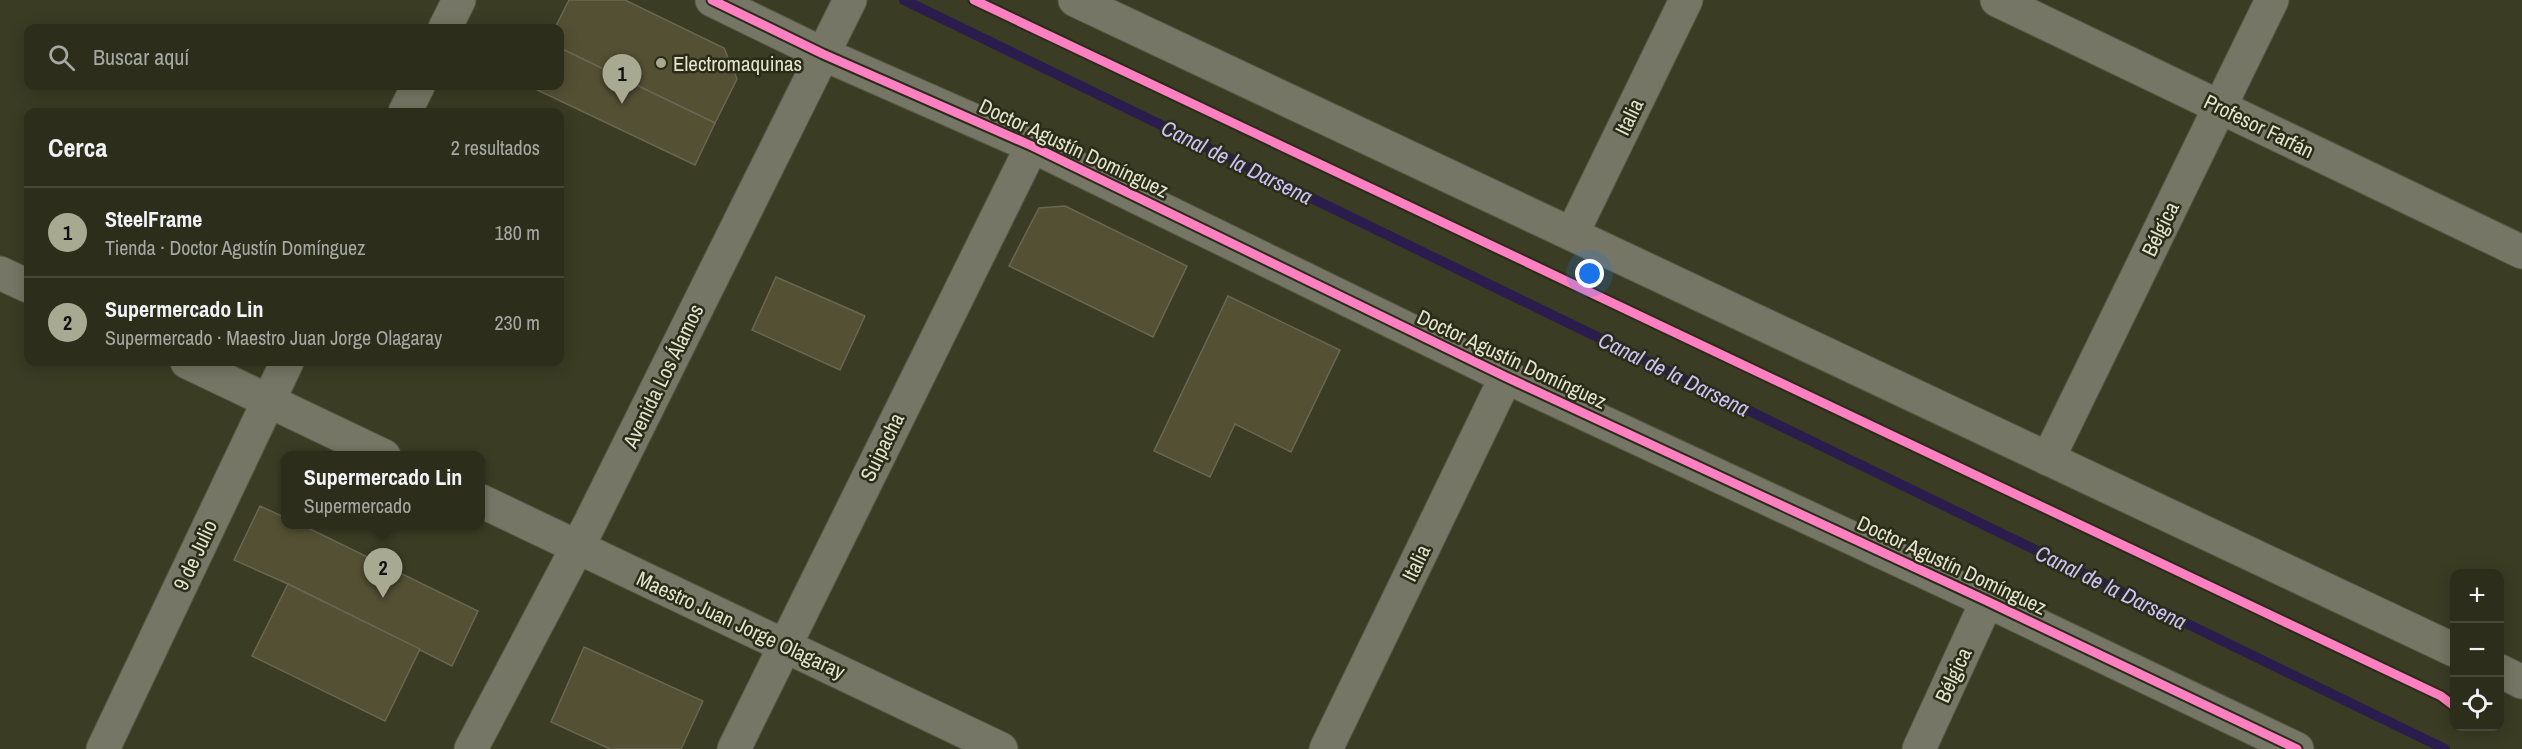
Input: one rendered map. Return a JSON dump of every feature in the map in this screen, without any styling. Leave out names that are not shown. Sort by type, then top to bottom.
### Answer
[{"type":"street","points":[[447,24],[459,0]]},
{"type":"street","name":"Doctor Agustín Domínguez","points":[[712,0],[823,54],[1032,146],[1506,377],[1987,601],[2297,749]]},
{"type":"street","name":"Avenida Los Álamos","points":[[471,749],[576,547],[590,525],[850,0]]},
{"type":"street","points":[[1078,0],[2450,648]]},
{"type":"street","name":"Italia","points":[[1572,234],[1686,0]]},
{"type":"street","name":"Profesor Farfán","points":[[1996,0],[2522,252]]},
{"type":"street","name":"Bélgica","points":[[2048,459],[2272,0]]},
{"type":"street","points":[[407,108],[416,90]]},
{"type":"street","name":"Suipacha","points":[[734,749],[1032,146]]},
{"type":"street","points":[[0,273],[24,284]]},
{"type":"street","points":[[196,366],[374,451]]},
{"type":"street","name":"9 de Julio","points":[[103,749],[285,366]]},
{"type":"street","name":"Italia","points":[[1326,749],[1506,377]]},
{"type":"street","name":"Maestro Juan Jorge Olagaray","points":[[485,503],[1001,749]]},
{"type":"street","name":"Bélgica","points":[[1919,749],[1987,601]]},
{"type":"street","points":[[2504,673],[2522,682]]},
{"type":"building","name":"Electromaquinas","points":[[569,0],[625,0],[724,48],[737,79],[715,123],[564,50],[564,24],[557,24]]},
{"type":"building","points":[[564,50],[715,123],[695,165],[537,90],[564,90]]},
{"type":"building","points":[[1065,206],[1187,266],[1153,337],[1009,266],[1039,208]]},
{"type":"building","points":[[776,277],[865,316],[840,370],[752,330]]},
{"type":"building","points":[[1228,296],[1340,350],[1291,452],[1235,424],[1210,477],[1154,451]]},
{"type":"building","points":[[260,506],[281,516],[281,529],[310,529],[478,611],[452,666],[288,584],[234,560]]},
{"type":"building","points":[[288,584],[420,649],[385,721],[252,656]]},
{"type":"building","points":[[584,647],[703,701],[681,749],[610,749],[551,722]]},
{"type":"waterway","name":"Canal de la Darsena","points":[[904,0],[2445,749]]},
{"type":"cycle path","points":[[712,0],[823,54],[1032,146],[1506,377],[1987,601],[2297,749]]},
{"type":"cycle path","points":[[974,0],[2441,696],[2450,703]]},
{"type":"place","name":"Electromaquinas","points":[[661,63]]},
{"type":"place","name":"SteelFrame","points":[[622,104]]},
{"type":"place","name":"Supermercado Lin","points":[[383,598]]}]
